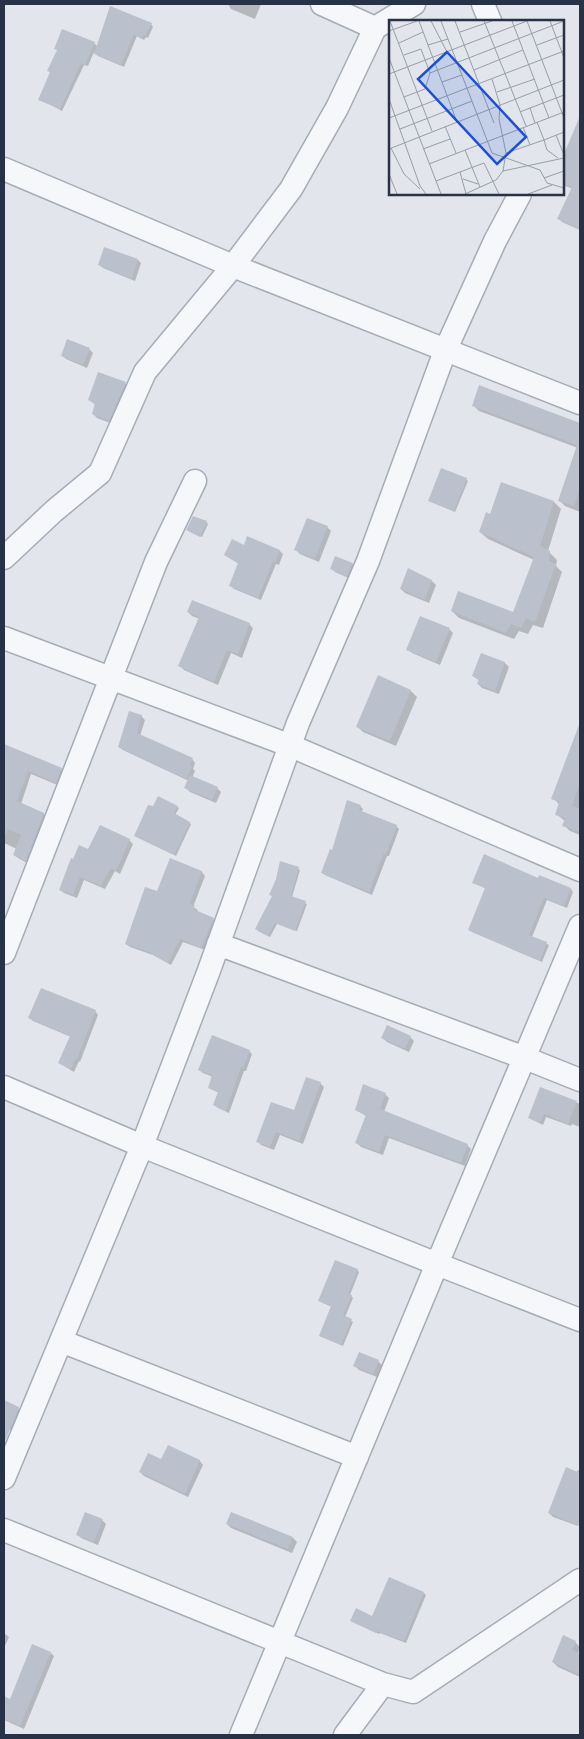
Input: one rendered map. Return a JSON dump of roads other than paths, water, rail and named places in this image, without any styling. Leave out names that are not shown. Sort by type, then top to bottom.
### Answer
[{"type":"street","points":[[322,4],[375,28]]},
{"type":"street","points":[[4,558],[54,510],[100,473],[145,372],[233,266],[292,189],[337,108],[375,28],[414,4]]},
{"type":"street","points":[[484,4],[490,20]]},
{"type":"street","points":[[4,169],[233,266],[580,404]]},
{"type":"street","points":[[4,1478],[142,1146],[298,723],[368,561],[444,351],[495,241],[519,195]]},
{"type":"street","points":[[4,953],[156,562],[195,482]]},
{"type":"street","points":[[4,638],[290,746],[580,870]]},
{"type":"street","points":[[241,1735],[580,926]]},
{"type":"street","points":[[218,944],[580,1080]]},
{"type":"street","points":[[4,1087],[142,1146],[580,1320]]},
{"type":"street","points":[[60,1342],[357,1457]]},
{"type":"street","points":[[4,1530],[383,1684],[413,1692],[580,1580]]},
{"type":"street","points":[[345,1735],[383,1684]]}]
